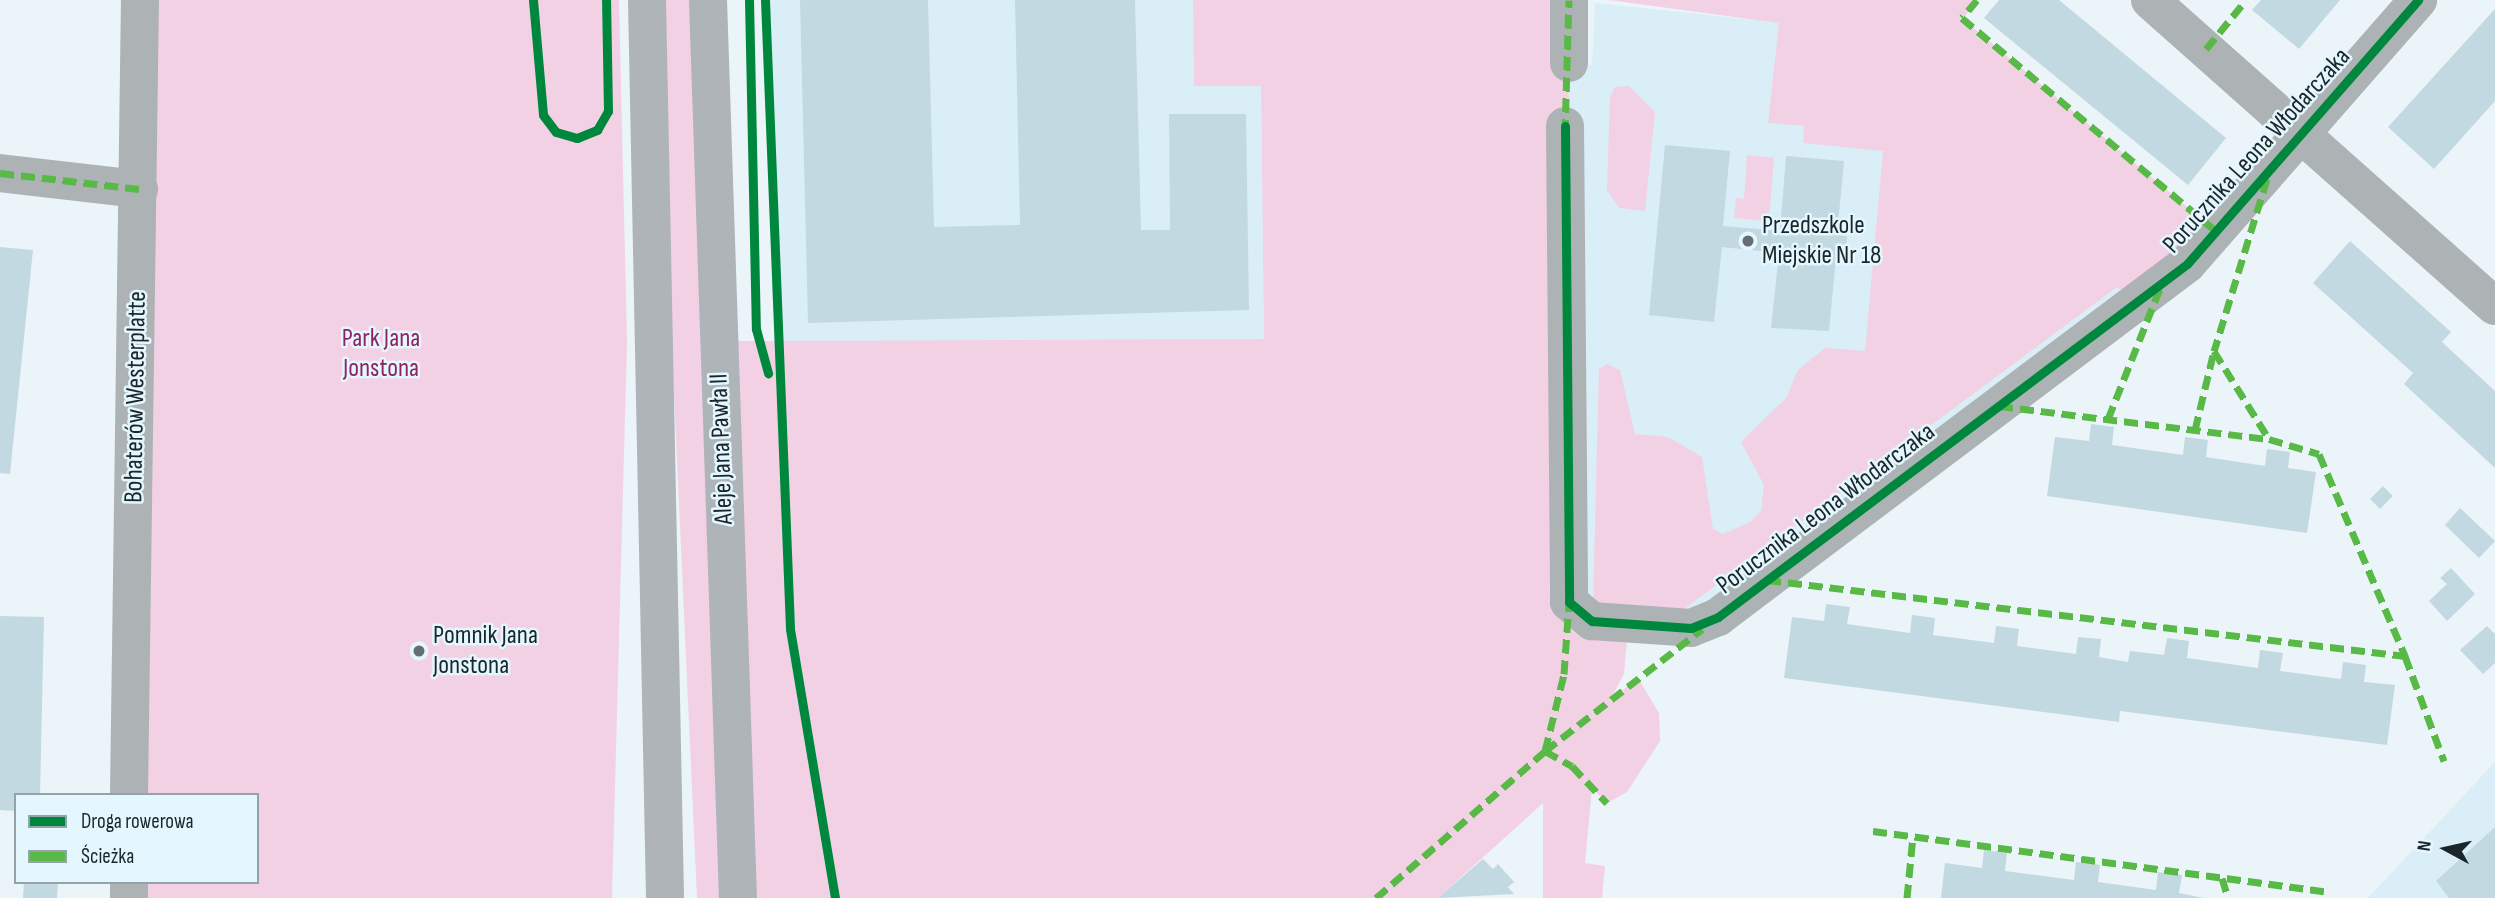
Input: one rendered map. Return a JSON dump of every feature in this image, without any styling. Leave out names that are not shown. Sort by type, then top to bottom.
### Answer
[{"type":"main road","points":[[647,0],[665,898]]},
{"type":"main road","name":"Aleje Jana Pawła II","points":[[708,0],[738,898]]},
{"type":"street","name":"Bohaterów Westerplatte","points":[[129,793],[140,0]]},
{"type":"street","points":[[1569,0],[1569,63]]},
{"type":"street","points":[[2150,0],[2305,134],[2495,306]]},
{"type":"street","name":"Porucznika Leona Włodarczaka","points":[[1565,126],[1569,602],[1592,621],[1681,628],[1718,617],[2187,264],[2305,134],[2418,0]]},
{"type":"street","points":[[0,173],[139,189]]},
{"type":"shaded area","points":[[765,0],[1193,0],[1194,86],[1261,86],[1264,339],[774,344]]},
{"type":"shaded area","points":[[1595,3],[1823,27],[2136,303],[1691,628],[1567,590],[1569,63],[1592,65]]},
{"type":"shaded area","points":[[2495,762],[2495,898],[2368,898]]},
{"type":"green space","name":"Park Jana Jonstona","points":[[139,0],[619,0],[627,342],[612,898],[129,898],[129,884],[259,884],[259,793],[129,793]]},
{"type":"green space","points":[[656,0],[698,0],[724,898],[697,898]]},
{"type":"green space","points":[[1193,0],[1569,0],[1567,590],[1627,639],[1624,674],[1610,700],[1638,678],[1659,713],[1660,741],[1627,792],[1607,803],[1592,788],[1585,863],[1605,866],[1602,898],[1543,898],[1543,803],[1438,898],[751,898],[732,341],[1264,339],[1261,86],[1194,86]]},
{"type":"green space","points":[[1609,0],[1977,0],[1963,19],[2217,232],[2136,303],[2117,287],[1680,612],[1593,602],[1599,369],[1607,364],[1620,370],[1635,434],[1668,437],[1702,457],[1713,529],[1723,534],[1750,522],[1761,511],[1764,485],[1741,442],[1786,398],[1798,370],[1825,348],[1865,351],[1883,151],[1803,143],[1804,126],[1768,123],[1779,23]]},
{"type":"green space","points":[[1629,86],[1655,112],[1645,211],[1619,208],[1607,190],[1610,97],[1615,87]]},
{"type":"green space","points":[[1747,155],[1774,158],[1769,221],[1734,218],[1736,198],[1744,199]]},
{"type":"building","points":[[800,0],[928,0],[934,227],[1020,225],[1015,0],[1135,0],[1141,230],[1170,230],[1169,114],[1246,114],[1249,310],[808,323]]},
{"type":"building","points":[[1999,0],[2059,0],[2226,138],[2188,185],[1984,18]]},
{"type":"building","points":[[2261,0],[2340,0],[2299,49],[2252,10]]},
{"type":"building","points":[[2495,9],[2495,101],[2434,169],[2388,127]]},
{"type":"building","points":[[1665,145],[1730,151],[1723,226],[1780,231],[1786,156],[1844,161],[1837,235],[1847,236],[1846,257],[1836,257],[1829,331],[1771,328],[1779,253],[1722,247],[1714,322],[1649,315]]},
{"type":"building","points":[[2350,241],[2451,332],[2442,342],[2495,391],[2495,468],[2404,384],[2413,373],[2313,283]]},
{"type":"building","points":[[0,247],[33,250],[10,474],[0,473]]},
{"type":"building","points":[[2091,424],[2114,427],[2112,445],[2183,455],[2185,437],[2208,440],[2206,457],[2265,466],[2267,449],[2290,452],[2288,468],[2316,472],[2307,533],[2047,496],[2055,437],[2089,441]]},
{"type":"building","points":[[2383,486],[2393,496],[2380,509],[2370,499]]},
{"type":"building","points":[[2460,508],[2495,541],[2479,558],[2445,525]]},
{"type":"building","points":[[2451,568],[2475,594],[2447,621],[2429,601],[2447,584],[2440,578]]},
{"type":"building","points":[[1826,604],[1850,607],[1847,624],[1910,633],[1912,615],[1935,618],[1933,635],[1994,643],[1996,626],[2019,629],[2017,646],[2076,654],[2078,637],[2101,639],[2099,657],[2128,662],[2130,651],[2164,655],[2167,638],[2189,641],[2187,658],[2258,668],[2260,650],[2283,653],[2280,671],[2341,679],[2343,662],[2366,665],[2364,682],[2395,685],[2387,745],[2120,711],[2119,722],[1784,678],[1792,617],[1824,621]]},
{"type":"building","points":[[0,616],[44,617],[40,793],[14,793],[14,811],[0,810]]},
{"type":"building","points":[[2487,626],[2495,634],[2495,663],[2483,674],[2460,650]]},
{"type":"building","points":[[2495,827],[2495,898],[2449,898],[2436,881]]},
{"type":"building","points":[[1984,850],[2007,853],[2005,871],[2074,880],[2076,862],[2100,865],[2098,882],[2156,890],[2158,872],[2182,875],[2179,893],[2204,898],[1941,898],[1945,863],[1982,868]]},
{"type":"building","points":[[1483,859],[1493,869],[1498,864],[1514,882],[1508,887],[1514,894],[1438,898]]},
{"type":"building","points":[[24,884],[58,884],[57,898],[23,898]]},
{"type":"marked path","points":[[1565,133],[1569,0]]},
{"type":"marked path","points":[[1977,0],[1962,18],[2217,232]]},
{"type":"marked path","points":[[2206,49],[2246,0]]},
{"type":"marked path","points":[[0,173],[139,189]]},
{"type":"marked path","points":[[2267,179],[2214,351],[2269,439]]},
{"type":"marked path","points":[[2108,419],[2161,286]]},
{"type":"marked path","points":[[2195,430],[2214,351]]},
{"type":"marked path","points":[[1999,406],[2269,439],[2319,454],[2405,656]]},
{"type":"marked path","points":[[1767,580],[2405,656],[2444,761]]},
{"type":"marked path","points":[[1545,751],[1564,674],[1569,602]]},
{"type":"marked path","points":[[1376,898],[1545,751],[1702,629]]},
{"type":"marked path","points":[[1545,751],[1572,766],[1607,803]]},
{"type":"marked path","points":[[1873,831],[2324,891]]},
{"type":"marked path","points":[[1907,898],[1913,836]]},
{"type":"marked path","points":[[2222,878],[2228,898]]},
{"type":"cycle path","points":[[533,0],[543,115],[556,132],[577,138],[597,130],[608,111],[606,0]]},
{"type":"cycle path","points":[[749,0],[756,329],[768,373]]},
{"type":"cycle path","points":[[765,0],[790,629],[835,898]]},
{"type":"cycle path","points":[[1565,126],[1569,602],[1592,621],[1691,628],[1718,617],[2187,264],[2418,0]]},
{"type":"place","name":"Przedszkole Miejskie Nr 18","points":[[1748,241]]},
{"type":"place","name":"Pomnik Jana Jonstona","points":[[419,651]]}]
